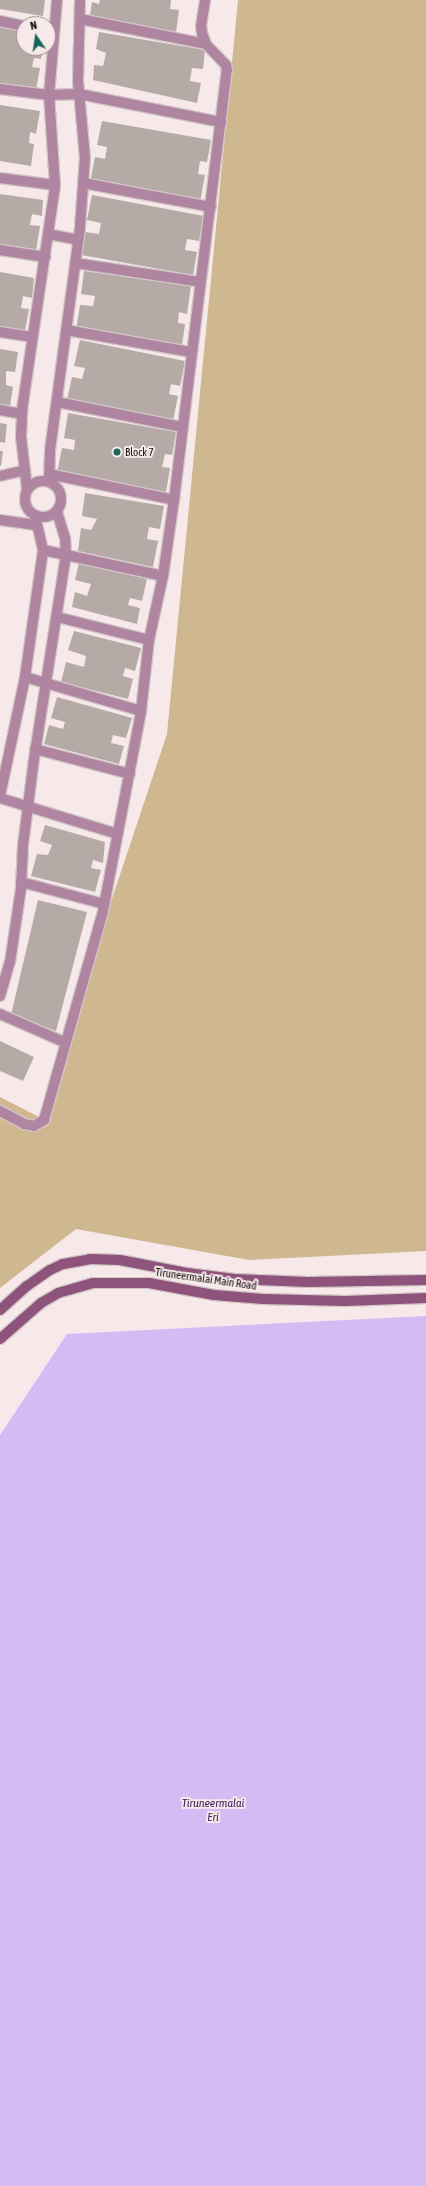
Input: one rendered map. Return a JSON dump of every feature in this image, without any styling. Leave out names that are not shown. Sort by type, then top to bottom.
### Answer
[{"type":"main road","name":"Tiruneermalai Main Road","points":[[0,1310],[27,1286],[50,1270],[63,1264],[90,1259],[120,1260],[187,1273],[235,1279],[308,1282],[426,1280]]},
{"type":"main road","name":"Tiruneermalai Main Road","points":[[0,1339],[41,1303],[58,1293],[92,1283],[143,1283],[214,1294],[262,1299],[346,1301],[426,1298]]},
{"type":"street","points":[[54,16],[57,0]]},
{"type":"street","points":[[0,996],[10,962],[22,882],[23,845],[35,749],[47,685],[66,555],[65,538],[57,511],[61,500],[60,494],[58,488],[49,478],[57,402],[78,240],[85,158],[79,94],[80,0]]},
{"type":"street","points":[[0,1111],[24,1124],[34,1126],[44,1120],[104,904],[130,774],[141,711],[149,640],[163,576],[174,500],[191,352],[211,207],[227,70],[226,65],[206,44],[201,26],[205,0]]},
{"type":"street","points":[[80,19],[206,44]]},
{"type":"street","points":[[0,21],[16,24]]},
{"type":"street","points":[[50,56],[49,95],[55,185],[22,414],[21,436],[27,489],[25,501],[35,520],[43,550],[25,677],[0,797],[118,834]]},
{"type":"street","points":[[0,89],[49,95],[79,94],[221,122]]},
{"type":"street","points":[[0,178],[55,185]]},
{"type":"street","points":[[83,183],[211,207]]},
{"type":"street","points":[[48,234],[78,240]]},
{"type":"street","points":[[0,250],[45,257]]},
{"type":"street","points":[[75,263],[200,282]]},
{"type":"street","points":[[66,330],[191,352]]},
{"type":"street","points":[[0,332],[33,338]]},
{"type":"street","points":[[57,402],[182,427]]},
{"type":"street","points":[[0,410],[22,414]]},
{"type":"street","points":[[0,476],[25,470]]},
{"type":"street","points":[[27,489],[37,482],[49,478],[174,500]]},
{"type":"street","points":[[0,520],[35,520],[57,511]]},
{"type":"street","points":[[43,550],[163,576]]},
{"type":"street","points":[[57,617],[149,640]]},
{"type":"street","points":[[25,677],[47,685],[141,711]]},
{"type":"street","points":[[35,749],[130,774]]},
{"type":"street","points":[[22,882],[104,904]]},
{"type":"street","points":[[0,1014],[66,1043]]},
{"type":"shaded area","points":[[238,0],[426,0],[426,1251],[249,1260],[76,1229],[0,1288],[0,1097],[39,1117],[167,734]]},
{"type":"water","name":"Tiruneermalai Eri","points":[[426,1316],[426,2186],[0,2186],[0,1435],[67,1334]]},
{"type":"building","points":[[0,0],[45,0],[43,16],[0,9]]},
{"type":"building","points":[[100,0],[171,0],[170,9],[179,10],[176,33],[90,16],[92,2],[99,4]]},
{"type":"building","points":[[0,26],[16,29],[16,56],[42,56],[41,59],[34,58],[32,67],[40,68],[36,90],[0,84]]},
{"type":"building","points":[[99,32],[205,50],[203,69],[192,68],[190,81],[201,83],[197,103],[93,80],[94,65],[103,66],[106,53],[96,49]]},
{"type":"building","points":[[0,105],[40,111],[36,134],[30,132],[29,143],[34,144],[31,166],[0,161]]},
{"type":"building","points":[[102,121],[211,140],[207,162],[200,161],[198,174],[205,175],[200,202],[90,183],[95,157],[105,159],[107,147],[97,145]]},
{"type":"building","points":[[0,194],[43,200],[42,216],[32,214],[30,225],[40,226],[36,251],[0,244]]},
{"type":"building","points":[[92,195],[204,216],[199,241],[187,239],[185,250],[197,252],[193,275],[81,255],[85,232],[99,234],[101,223],[87,220]]},
{"type":"building","points":[[84,271],[191,286],[187,314],[179,312],[178,323],[185,324],[182,345],[76,330],[80,305],[93,306],[95,296],[81,294]]},
{"type":"building","points":[[0,272],[34,278],[32,298],[23,296],[21,308],[29,309],[25,331],[0,327]]},
{"type":"building","points":[[80,340],[185,361],[180,386],[171,384],[169,394],[178,396],[173,421],[67,400],[72,377],[82,379],[85,368],[74,366]]},
{"type":"building","points":[[0,349],[18,352],[15,372],[6,371],[6,385],[13,387],[10,406],[0,404]]},
{"type":"building","name":"Block 7","points":[[68,413],[176,432],[172,455],[165,454],[162,467],[170,468],[166,492],[57,473],[62,448],[74,450],[75,440],[64,438]]},
{"type":"building","points":[[0,423],[7,424],[5,443],[0,442]]},
{"type":"building","points":[[0,451],[3,451],[1,466],[0,466]]},
{"type":"building","points":[[85,493],[164,506],[160,529],[149,527],[147,539],[158,541],[153,567],[78,551],[81,528],[91,530],[97,519],[82,516]]},
{"type":"building","points":[[79,563],[147,579],[142,601],[130,598],[128,605],[140,608],[137,624],[72,607],[75,592],[87,596],[91,584],[75,580]]},
{"type":"building","points":[[74,631],[141,648],[135,671],[125,668],[123,676],[133,679],[128,699],[61,682],[66,662],[84,667],[86,656],[68,650]]},
{"type":"building","points":[[57,697],[132,718],[126,738],[113,735],[111,743],[124,746],[119,764],[44,744],[49,725],[63,729],[65,722],[51,718]]},
{"type":"building","points":[[45,825],[105,842],[103,863],[93,860],[91,868],[101,870],[95,892],[31,876],[37,854],[48,855],[52,845],[40,841]]},
{"type":"building","points":[[38,900],[87,912],[56,1031],[11,1015]]},
{"type":"building","points":[[0,1041],[34,1057],[23,1081],[0,1071]]},
{"type":"place","name":"Block 7","points":[[117,452]]}]
